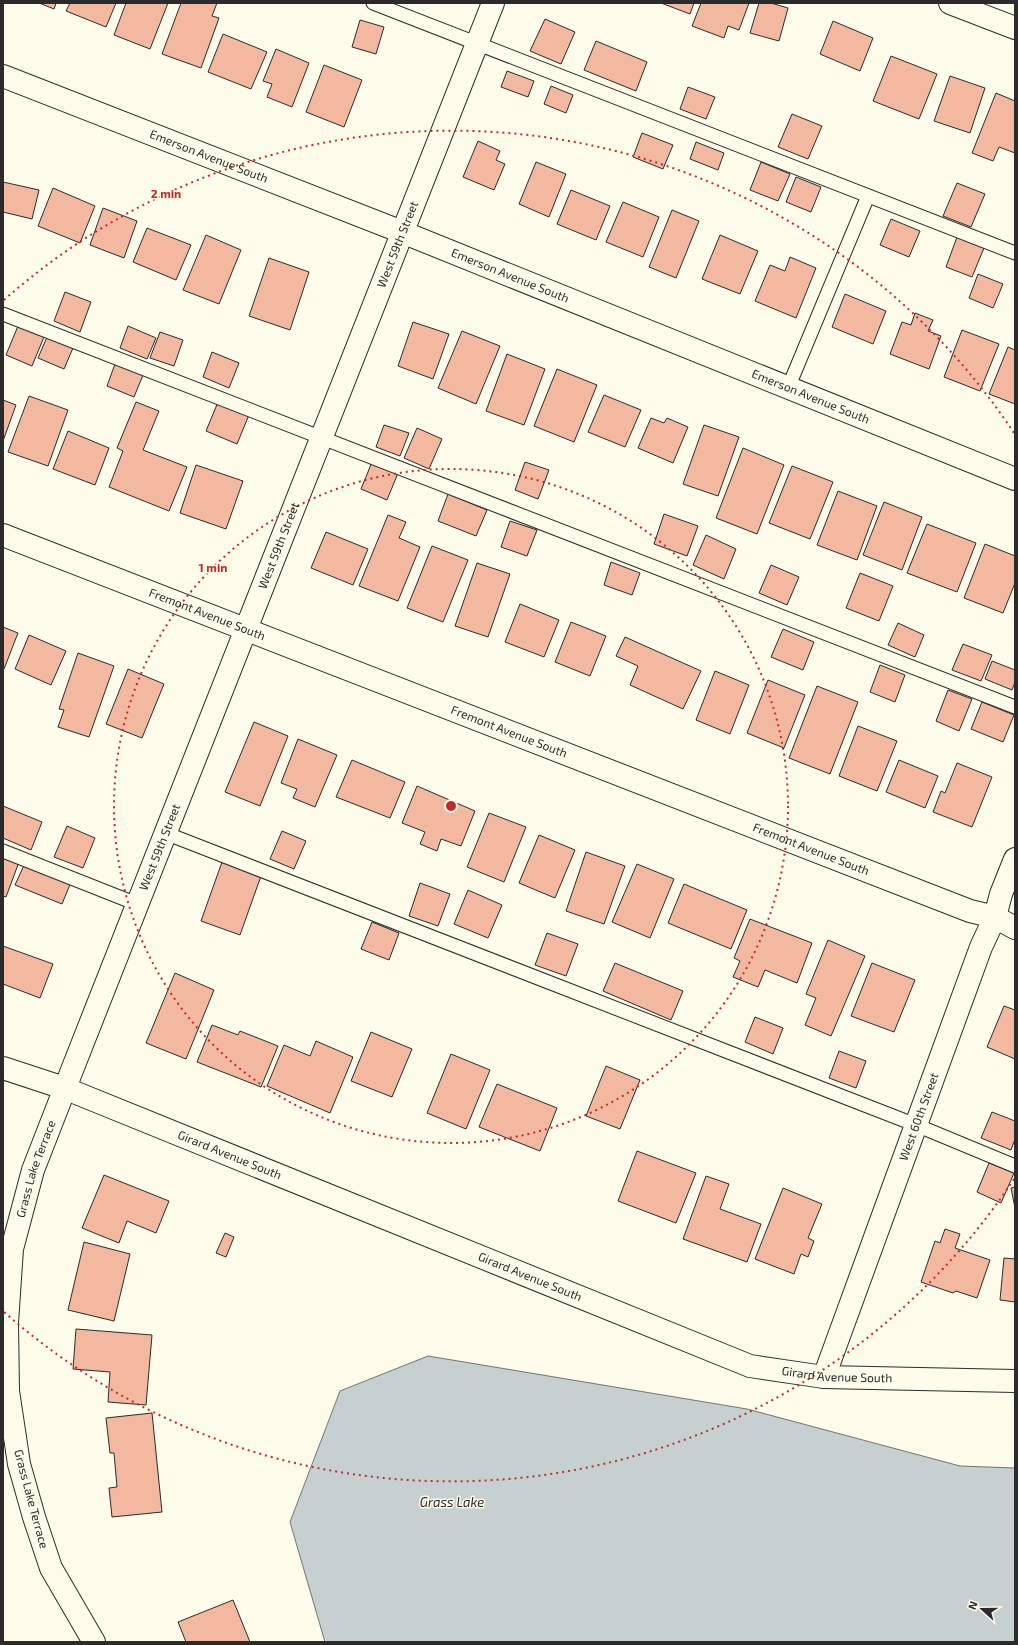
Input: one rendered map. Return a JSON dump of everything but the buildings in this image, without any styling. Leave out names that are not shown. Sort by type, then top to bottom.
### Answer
[{"type":"street","name":"West 59th Street","points":[[64,1088],[492,3]]},
{"type":"street","points":[[950,3],[1015,28]]},
{"type":"street","name":"Emerson Avenue South","points":[[3,76],[402,232],[1015,479]]},
{"type":"street","name":"Fremont Avenue South","points":[[3,535],[962,908],[996,917],[1015,928]]},
{"type":"street","name":"West 60th Street","points":[[824,1377],[981,947],[996,917],[1001,894],[1015,858]]},
{"type":"street","name":"Girard Avenue South","points":[[3,1068],[64,1088],[750,1366],[824,1377],[1015,1381]]},
{"type":"street","name":"Grass Lake Terrace","points":[[64,1088],[33,1170],[12,1249],[7,1323],[8,1391],[19,1464],[34,1517],[51,1568],[94,1642]]},
{"type":"lane","points":[[373,3],[1015,253]]},
{"type":"lane","points":[[788,388],[868,196]]},
{"type":"lane","points":[[3,314],[1015,707]]},
{"type":"lane","points":[[165,833],[916,1125],[1015,1166]]},
{"type":"lane","points":[[3,851],[137,904]]},
{"type":"water","name":"Grass Lake","points":[[428,1356],[747,1409],[960,1466],[1015,1468],[1015,1642],[325,1642],[290,1522],[340,1391]]}]
